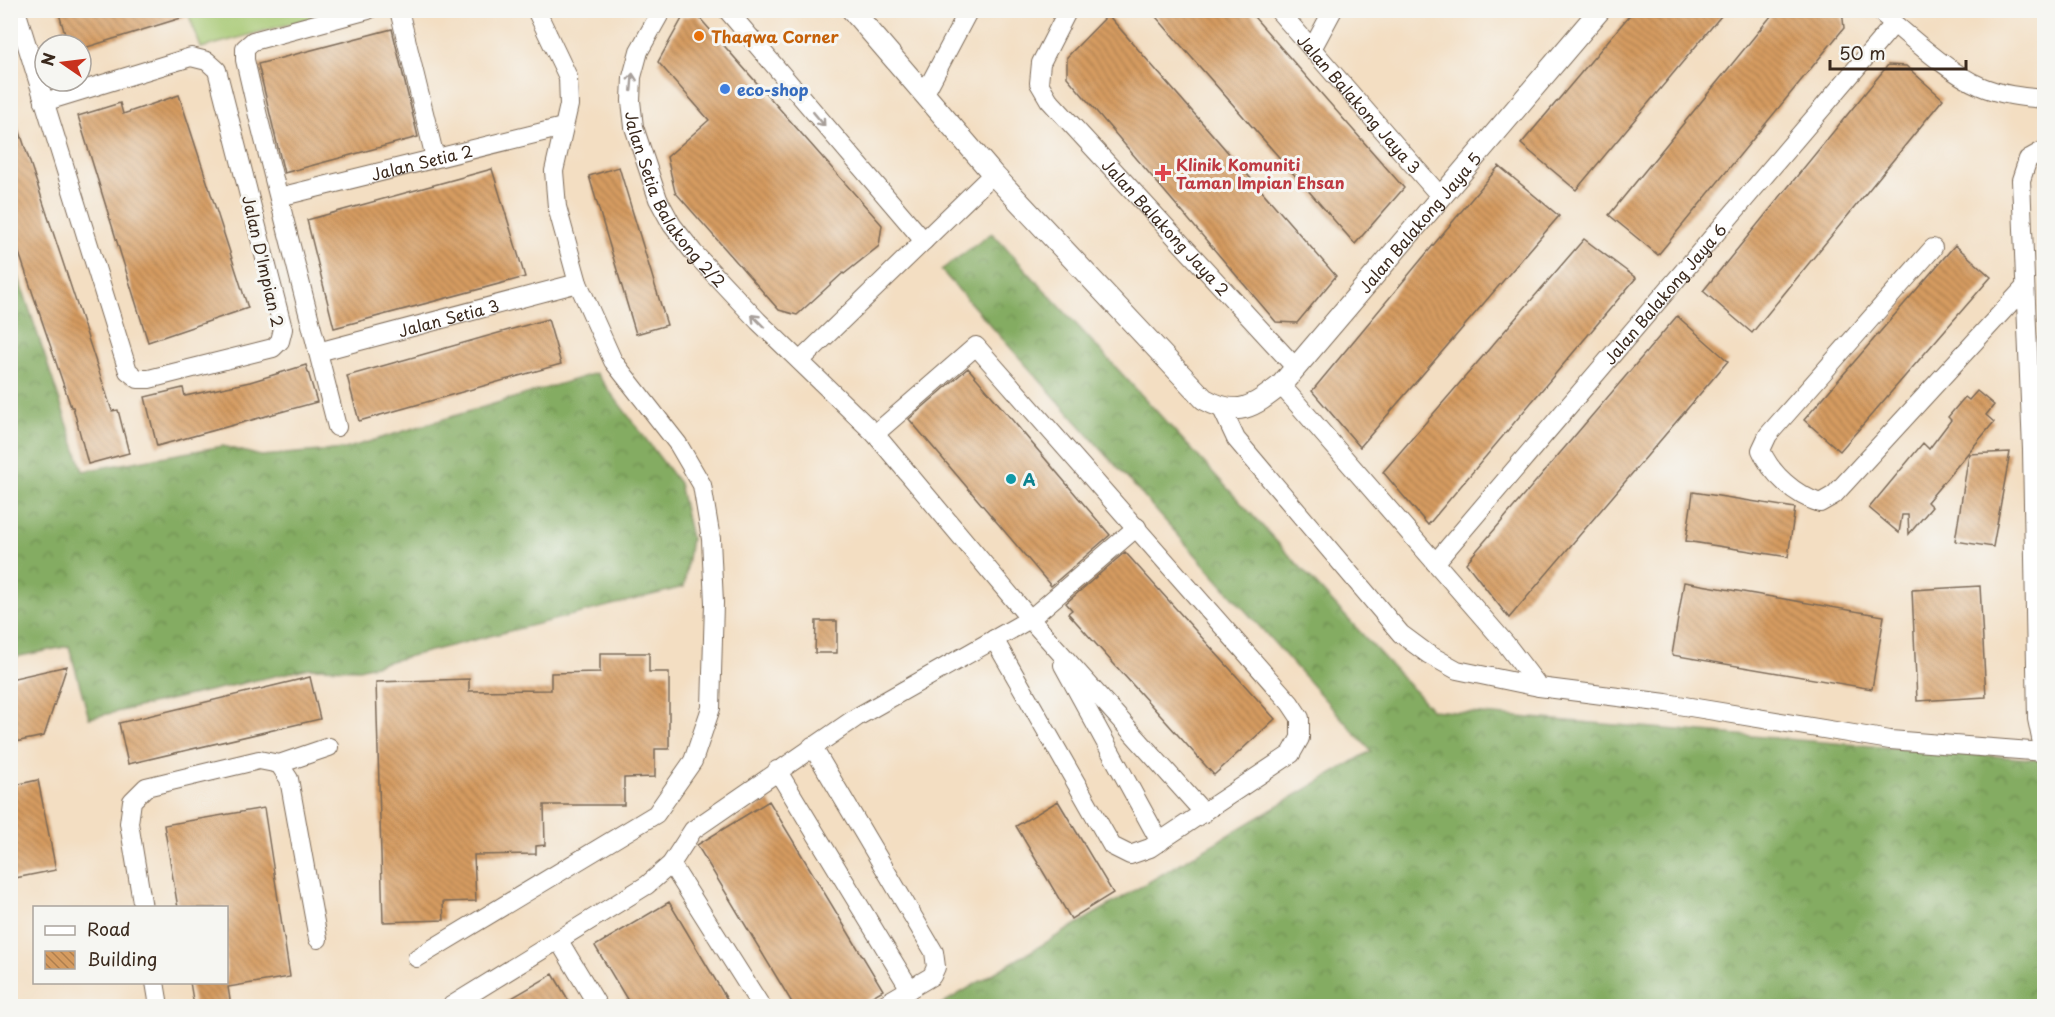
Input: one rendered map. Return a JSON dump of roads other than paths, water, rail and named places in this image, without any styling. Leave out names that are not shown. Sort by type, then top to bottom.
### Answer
[{"type":"street","name":"Jalan D'Impian 2","points":[[16,10],[44,102],[128,371],[138,379],[149,379],[273,348],[280,341],[283,329],[217,70],[207,61],[191,57],[44,102]]},
{"type":"street","points":[[337,427],[245,60],[245,48],[253,41],[368,10]]},
{"type":"street","points":[[399,10],[435,158]]},
{"type":"street","points":[[417,958],[656,814],[693,761],[711,708],[714,603],[712,550],[702,485],[678,444],[613,361],[578,283],[557,207],[554,171],[569,105],[568,77],[536,10]]},
{"type":"street","name":"Jalan Setia Balakong 2/2","points":[[662,10],[639,51],[632,77],[631,93],[634,127],[658,199],[672,225],[694,253],[875,434],[1048,638]]},
{"type":"street","points":[[727,10],[924,241]]},
{"type":"street","points":[[852,10],[993,174],[1204,399],[1222,409],[1236,439],[1401,634],[1428,654],[1457,670],[1539,687],[1666,703],[1890,740],[2044,752],[2037,719],[2038,450],[2024,288],[2021,180],[2028,159],[2044,150]]},
{"type":"street","name":"Jalan Balakong Jaya 2","points":[[1068,10],[1041,63],[1039,83],[1049,100],[1296,368]]},
{"type":"street","name":"Jalan Balakong Jaya 3","points":[[1278,10],[1441,197]]},
{"type":"street","points":[[1312,49],[1333,10]]},
{"type":"street","name":"Jalan Balakong Jaya 5","points":[[1222,409],[1247,408],[1281,385],[1600,10]]},
{"type":"street","points":[[1878,10],[1936,57],[1979,86],[2013,96],[2044,99]]},
{"type":"street","points":[[925,93],[962,14]]},
{"type":"street","name":"Jalan Balakong Jaya 6","points":[[1435,563],[1894,24]]},
{"type":"street","name":"Jalan Setia 2","points":[[279,197],[563,127]]},
{"type":"street","points":[[800,361],[993,174]]},
{"type":"street","points":[[1933,248],[1768,435],[1761,450],[1767,465],[1803,497],[1820,503],[1834,495],[2024,288]]},
{"type":"street","name":"Jalan Setia 3","points":[[318,352],[578,283]]},
{"type":"street","points":[[875,434],[976,346],[1290,703],[1300,718],[1300,738],[1291,754],[1160,842],[1130,855],[1112,846],[994,639]]},
{"type":"street","points":[[1281,385],[1506,644],[1539,687]]},
{"type":"street","points":[[451,1006],[647,885],[671,864],[693,830],[777,770],[813,746],[1030,619],[1137,527]]},
{"type":"street","points":[[1048,638],[1204,813]]},
{"type":"street","points":[[1048,638],[1160,842]]},
{"type":"street","points":[[813,746],[934,952],[936,966],[932,976],[881,1006]]},
{"type":"street","points":[[143,906],[129,823],[132,801],[146,787],[259,760],[279,764],[329,747]]},
{"type":"street","points":[[279,764],[289,779],[318,939]]},
{"type":"street","points":[[777,770],[910,989]]},
{"type":"street","points":[[671,864],[761,1006]]},
{"type":"street","points":[[559,941],[598,1006]]},
{"type":"street","points":[[155,984],[159,1006]]},
{"type":"place","name":"Thaqwa Corner","points":[[699,36]]},
{"type":"place","name":"eco-shop","points":[[725,89]]},
{"type":"place","name":"Klinik Komuniti Taman Impian Ehsan","points":[[1163,173]]},
{"type":"place","name":"A","points":[[1011,479]]}]
